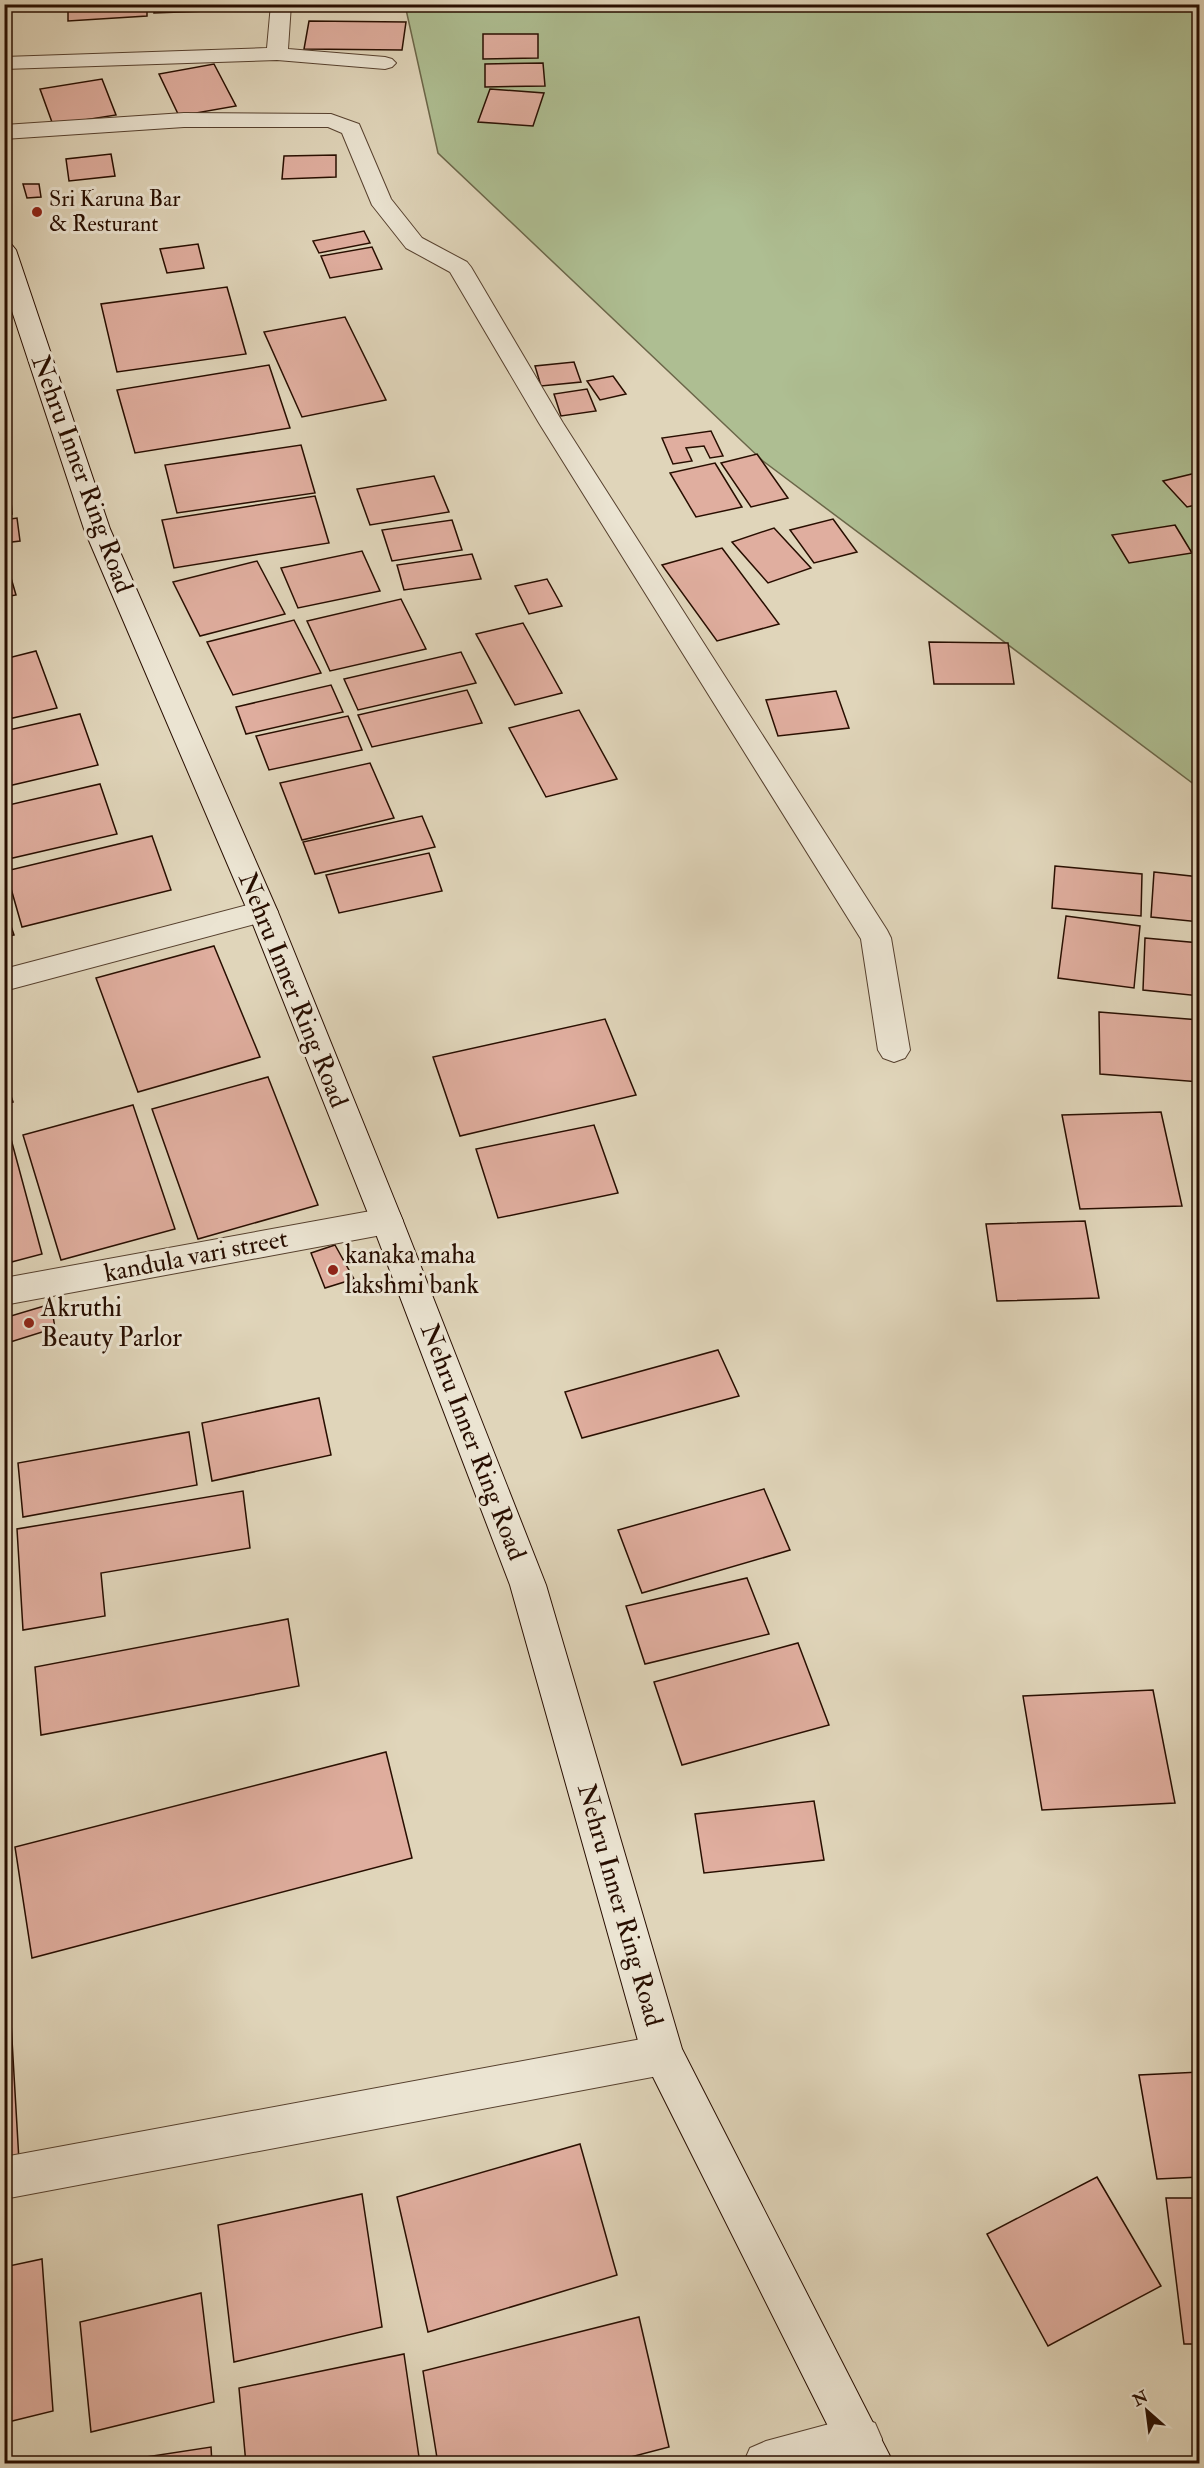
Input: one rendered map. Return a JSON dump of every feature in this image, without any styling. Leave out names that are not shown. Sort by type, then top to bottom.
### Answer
[{"type":"street","points":[[277,54],[281,4]]},
{"type":"street","points":[[4,63],[277,54],[385,63]]},
{"type":"street","points":[[4,132],[184,120],[331,121],[351,129],[380,200],[414,243],[459,267],[557,433],[876,938],[894,1050]]},
{"type":"street","name":"Nehru Inner Ring Road","points":[[4,250],[97,529],[263,912],[387,1221],[528,1585],[663,2055],[865,2451]]},
{"type":"street","points":[[4,980],[263,912]]},
{"type":"street","name":"kandula vari street","points":[[4,1292],[387,1221]]},
{"type":"street","points":[[4,2178],[663,2055]]},
{"type":"street","points":[[766,2463],[865,2451]]},
{"type":"green space","points":[[405,5],[1199,5],[1199,788],[763,461],[438,153]]},
{"type":"building","points":[[68,4],[147,4],[147,16],[68,21]]},
{"type":"building","points":[[155,4],[261,4],[260,9],[154,13]]},
{"type":"building","points":[[309,21],[406,22],[402,50],[304,49]]},
{"type":"building","points":[[483,34],[538,34],[538,58],[483,59]]},
{"type":"building","points":[[543,63],[545,86],[485,87],[485,64]]},
{"type":"building","points":[[214,64],[236,106],[179,116],[159,74]]},
{"type":"building","points":[[102,79],[116,115],[53,125],[40,89]]},
{"type":"building","points":[[490,89],[544,93],[533,126],[478,122]]},
{"type":"building","points":[[111,154],[115,176],[69,181],[66,159]]},
{"type":"building","points":[[336,155],[336,177],[282,179],[284,156]]},
{"type":"building","points":[[23,184],[39,184],[41,197],[27,198]]},
{"type":"building","points":[[364,231],[370,243],[319,253],[313,241]]},
{"type":"building","points":[[198,244],[204,268],[167,273],[160,249]]},
{"type":"building","points":[[372,247],[382,269],[330,278],[321,256]]},
{"type":"building","points":[[227,287],[246,354],[117,372],[101,304]]},
{"type":"building","points":[[345,317],[386,400],[302,417],[264,332]]},
{"type":"building","points":[[574,362],[581,382],[541,386],[535,366]]},
{"type":"building","points":[[269,365],[290,428],[135,453],[117,390]]},
{"type":"building","points":[[613,376],[626,394],[600,400],[587,381]]},
{"type":"building","points":[[587,389],[596,411],[561,416],[554,394]]},
{"type":"building","points":[[711,431],[723,456],[710,458],[704,446],[686,448],[692,461],[673,464],[662,438]]},
{"type":"building","points":[[301,445],[315,493],[177,513],[165,465]]},
{"type":"building","points":[[757,454],[788,498],[751,507],[721,463]]},
{"type":"building","points":[[715,463],[742,507],[696,517],[670,473]]},
{"type":"building","points":[[1200,472],[1200,504],[1187,507],[1163,481]]},
{"type":"building","points":[[434,476],[449,512],[370,525],[357,489]]},
{"type":"building","points":[[10,488],[12,514],[4,515],[4,489]]},
{"type":"building","points":[[315,496],[329,543],[174,568],[162,520]]},
{"type":"building","points":[[17,518],[20,541],[4,543],[4,520]]},
{"type":"building","points":[[833,519],[857,552],[814,563],[790,530]]},
{"type":"building","points":[[452,520],[462,550],[392,561],[382,530]]},
{"type":"building","points":[[1175,525],[1192,553],[1129,563],[1112,535]]},
{"type":"building","points":[[774,528],[811,568],[768,583],[732,542]]},
{"type":"building","points":[[722,548],[779,624],[717,641],[662,565]]},
{"type":"building","points":[[362,551],[380,591],[298,608],[281,568]]},
{"type":"building","points":[[4,554],[16,595],[4,597]]},
{"type":"building","points":[[472,554],[481,579],[404,590],[397,565]]},
{"type":"building","points":[[257,561],[285,614],[200,636],[173,582]]},
{"type":"building","points":[[547,579],[562,606],[529,614],[515,586]]},
{"type":"building","points":[[401,599],[426,649],[330,671],[307,621]]},
{"type":"building","points":[[294,620],[321,673],[233,695],[207,642]]},
{"type":"building","points":[[523,623],[562,693],[515,705],[476,634]]},
{"type":"building","points":[[929,642],[1008,643],[1014,684],[934,684]]},
{"type":"building","points":[[36,651],[57,708],[4,720],[4,659]]},
{"type":"building","points":[[461,652],[476,683],[358,710],[344,679]]},
{"type":"building","points":[[331,685],[343,712],[246,734],[236,707]]},
{"type":"building","points":[[467,690],[482,723],[372,747],[358,715]]},
{"type":"building","points":[[836,691],[849,728],[778,736],[766,700]]},
{"type":"building","points":[[579,710],[617,779],[546,797],[509,728]]},
{"type":"building","points":[[80,714],[98,765],[4,787],[4,731]]},
{"type":"building","points":[[348,716],[362,750],[269,770],[256,736]]},
{"type":"building","points":[[370,763],[394,818],[302,840],[280,783]]},
{"type":"building","points":[[100,784],[117,834],[4,860],[4,806]]},
{"type":"building","points":[[422,816],[435,847],[315,874],[303,842]]},
{"type":"building","points":[[152,836],[171,890],[22,927],[6,871]]},
{"type":"building","points":[[429,853],[442,891],[339,913],[326,875]]},
{"type":"building","points":[[1055,866],[1142,874],[1141,916],[1052,908]]},
{"type":"building","points":[[1154,872],[1200,877],[1200,922],[1151,917]]},
{"type":"building","points":[[4,906],[14,935],[4,937]]},
{"type":"building","points":[[1066,916],[1140,926],[1134,988],[1058,978]]},
{"type":"building","points":[[1145,938],[1200,943],[1200,996],[1143,990]]},
{"type":"building","points":[[214,946],[260,1057],[138,1092],[96,978]]},
{"type":"building","points":[[1099,1012],[1200,1020],[1200,1082],[1100,1074]]},
{"type":"building","points":[[605,1019],[636,1095],[460,1136],[433,1057]]},
{"type":"building","points":[[4,1075],[13,1102],[4,1105]]},
{"type":"building","points":[[268,1077],[318,1205],[198,1239],[152,1109]]},
{"type":"building","points":[[133,1105],[175,1229],[61,1260],[23,1135]]},
{"type":"building","points":[[1161,1112],[1182,1206],[1080,1209],[1062,1115]]},
{"type":"building","points":[[594,1125],[618,1193],[498,1218],[476,1149]]},
{"type":"building","points":[[11,1139],[42,1254],[4,1264],[4,1140]]},
{"type":"building","points":[[1085,1221],[1099,1298],[997,1301],[986,1224]]},
{"type":"building","name":"kanaka maha lakshmi bank","points":[[335,1245],[354,1279],[325,1288],[311,1253]]},
{"type":"building","name":"Akruthi Beauty Parlor","points":[[51,1304],[55,1328],[4,1344],[4,1318]]},
{"type":"building","points":[[718,1350],[739,1396],[582,1438],[565,1392]]},
{"type":"building","points":[[319,1398],[331,1455],[212,1481],[202,1423]]},
{"type":"building","points":[[189,1432],[197,1485],[23,1517],[18,1463]]},
{"type":"building","points":[[764,1489],[790,1550],[642,1593],[618,1530]]},
{"type":"building","points":[[243,1491],[250,1548],[101,1573],[105,1616],[23,1630],[17,1529]]},
{"type":"building","points":[[747,1578],[769,1634],[645,1664],[626,1606]]},
{"type":"building","points":[[288,1619],[299,1686],[41,1735],[35,1667]]},
{"type":"building","points":[[798,1643],[829,1725],[682,1765],[654,1682]]},
{"type":"building","points":[[1153,1690],[1175,1803],[1042,1810],[1023,1696]]},
{"type":"building","points":[[386,1752],[412,1858],[32,1958],[15,1847]]},
{"type":"building","points":[[814,1801],[824,1860],[704,1873],[695,1814]]},
{"type":"building","points":[[8,1971],[19,2161],[4,2164],[4,1972]]},
{"type":"building","points":[[1200,2072],[1200,2177],[1157,2179],[1139,2075]]},
{"type":"building","points":[[580,2144],[617,2275],[428,2332],[397,2197]]},
{"type":"building","points":[[1097,2177],[1161,2286],[1048,2346],[987,2234]]},
{"type":"building","points":[[362,2194],[382,2327],[234,2362],[218,2225]]},
{"type":"building","points":[[1166,2198],[1200,2198],[1200,2344],[1184,2344]]},
{"type":"building","points":[[42,2259],[53,2411],[4,2423],[4,2267]]},
{"type":"building","points":[[201,2293],[214,2402],[91,2432],[80,2322]]},
{"type":"building","points":[[639,2317],[669,2447],[604,2464],[438,2464],[423,2371]]},
{"type":"building","points":[[404,2354],[420,2464],[246,2464],[239,2388]]},
{"type":"building","points":[[211,2447],[212,2464],[100,2464]]},
{"type":"place","name":"Sri Karuna Bar & Resturant","points":[[37,212]]},
{"type":"place","name":"kanaka maha lakshmi bank","points":[[333,1270]]},
{"type":"place","name":"Akruthi Beauty Parlor","points":[[29,1323]]}]
